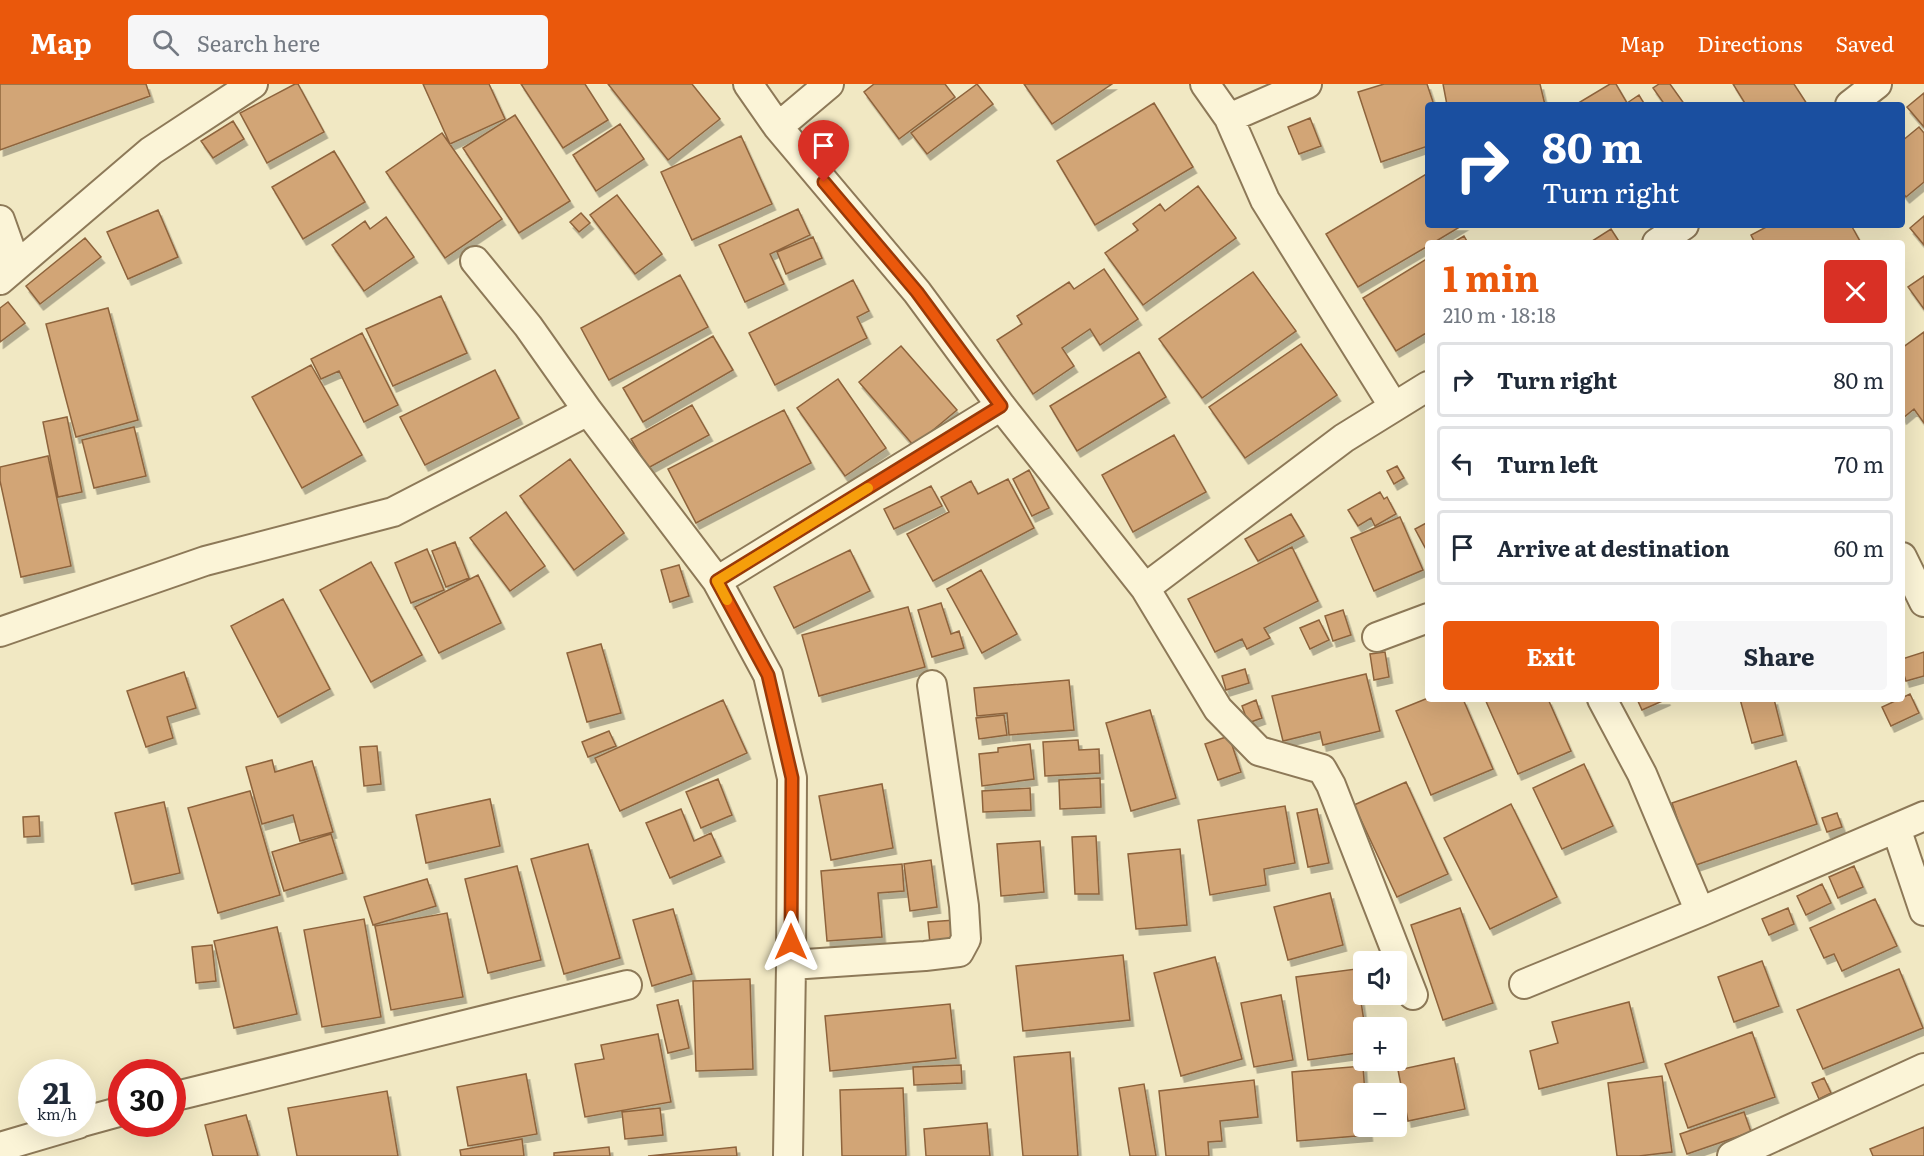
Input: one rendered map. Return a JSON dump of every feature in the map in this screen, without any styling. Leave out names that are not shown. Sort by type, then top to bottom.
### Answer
[{"type":"street","points":[[8,273],[151,151],[253,84]]},
{"type":"street","points":[[748,84],[778,127],[917,292],[1001,406],[1145,588],[1218,709],[1259,751],[1322,769],[1331,785],[1413,995]]},
{"type":"street","points":[[778,127],[829,84]]},
{"type":"street","points":[[1205,84],[1229,118],[1265,200],[1394,407]]},
{"type":"street","points":[[1229,118],[1307,84]]},
{"type":"street","points":[[1854,102],[1877,84]]},
{"type":"street","points":[[0,219],[8,273]]},
{"type":"street","points":[[475,261],[528,327],[588,411],[717,581],[768,675],[792,778],[788,1156]]},
{"type":"street","points":[[1145,588],[1344,438],[1425,388]]},
{"type":"street","points":[[717,581],[1001,406]]},
{"type":"street","points":[[0,632],[205,561],[393,512],[588,411]]},
{"type":"street","points":[[1905,563],[1924,602]]},
{"type":"street","points":[[1377,637],[1425,619]]},
{"type":"street","points":[[791,965],[925,957],[959,952],[966,939],[964,906],[932,685]]},
{"type":"street","points":[[1604,702],[1642,774],[1700,912]]},
{"type":"street","points":[[1524,984],[1924,816]]},
{"type":"street","points":[[1896,828],[1924,911]]},
{"type":"street","points":[[186,1094],[627,985]]},
{"type":"street","points":[[1732,1156],[1924,1068]]},
{"type":"street","points":[[0,1147],[33,1137]]},
{"type":"building","points":[[0,84],[146,84],[150,96],[0,150]]},
{"type":"building","points":[[298,84],[324,132],[267,163],[240,113]]},
{"type":"building","points":[[423,84],[489,84],[505,119],[450,144]]},
{"type":"building","points":[[521,84],[585,84],[608,120],[563,148]]},
{"type":"building","points":[[608,84],[692,84],[720,119],[668,160]]},
{"type":"building","points":[[874,84],[945,84],[955,97],[899,139],[864,92]]},
{"type":"building","points":[[977,84],[993,104],[927,154],[911,133]]},
{"type":"building","points":[[1024,84],[1112,84],[1052,124]]},
{"type":"building","points":[[1384,84],[1427,84],[1433,102],[1425,102],[1425,147],[1381,162],[1358,92]]},
{"type":"building","points":[[1443,84],[1540,84],[1544,102],[1446,102]]},
{"type":"building","points":[[1610,84],[1616,84],[1626,102],[1580,102]]},
{"type":"building","points":[[1659,84],[1670,84],[1683,102],[1663,102],[1653,88]]},
{"type":"building","points":[[1733,84],[1794,84],[1806,102],[1744,102]]},
{"type":"building","points":[[1924,93],[1924,127],[1907,107]]},
{"type":"building","points":[[1639,95],[1643,102],[1628,102]]},
{"type":"building","points":[[1154,103],[1193,167],[1095,225],[1057,161]]},
{"type":"building","points":[[515,115],[570,201],[519,233],[463,148]]},
{"type":"building","points":[[1310,118],[1321,146],[1299,154],[1288,127]]},
{"type":"building","points":[[233,121],[244,139],[213,158],[201,141]]},
{"type":"building","points":[[620,124],[644,159],[596,191],[573,155]]},
{"type":"building","points":[[1919,127],[1924,133],[1924,182],[1906,197],[1905,196],[1905,139]]},
{"type":"building","points":[[442,133],[502,219],[445,258],[386,172]]},
{"type":"building","points":[[741,136],[772,204],[692,240],[661,172]]},
{"type":"building","points":[[334,151],[365,202],[303,239],[272,187]]},
{"type":"building","points":[[1425,175],[1425,228],[1458,228],[1438,240],[1425,240],[1425,248],[1358,287],[1326,234]]},
{"type":"building","points":[[1198,186],[1236,238],[1143,305],[1105,253],[1138,230],[1133,224],[1160,204],[1165,211]]},
{"type":"building","points":[[617,195],[662,254],[635,274],[590,215]]},
{"type":"building","points":[[798,209],[810,235],[770,254],[784,284],[745,302],[719,245]]},
{"type":"building","points":[[158,210],[178,257],[128,279],[107,232]]},
{"type":"building","points":[[581,213],[590,223],[579,232],[570,222]]},
{"type":"building","points":[[1924,216],[1924,245],[1910,228]]},
{"type":"building","points":[[386,217],[414,257],[364,291],[332,245],[365,221],[370,229]]},
{"type":"building","points":[[1764,228],[1853,228],[1859,240],[1754,240],[1751,235]]},
{"type":"building","points":[[1611,229],[1618,240],[1594,240]]},
{"type":"building","points":[[813,237],[822,258],[786,274],[777,252]]},
{"type":"building","points":[[85,238],[101,257],[40,304],[26,286]]},
{"type":"building","points":[[1425,260],[1425,334],[1396,351],[1363,298]]},
{"type":"building","points":[[1104,269],[1138,319],[1100,345],[1090,329],[1062,348],[1074,366],[1033,394],[997,340],[1022,324],[1017,316],[1069,282],[1074,289]]},
{"type":"building","points":[[1253,272],[1296,331],[1202,398],[1159,339]]},
{"type":"building","points":[[680,275],[708,327],[609,380],[581,328]]},
{"type":"building","points":[[1924,276],[1924,309],[1908,287]]},
{"type":"building","points":[[853,280],[869,311],[857,317],[867,338],[775,385],[749,333]]},
{"type":"building","points":[[441,296],[467,353],[393,386],[366,329]]},
{"type":"building","points":[[8,302],[25,323],[0,342],[0,308]]},
{"type":"building","points":[[108,308],[138,420],[76,437],[46,324]]},
{"type":"building","points":[[1924,332],[1924,423],[1914,409],[1905,416],[1905,346]]},
{"type":"building","points":[[362,333],[398,405],[364,422],[339,371],[321,379],[311,359]]},
{"type":"building","points":[[713,336],[733,370],[643,422],[623,388]]},
{"type":"building","points":[[1301,344],[1337,395],[1245,458],[1209,407]]},
{"type":"building","points":[[901,346],[957,410],[914,446],[859,382]]},
{"type":"building","points":[[1139,352],[1166,397],[1077,451],[1050,406]]},
{"type":"building","points":[[311,365],[362,455],[302,488],[252,397]]},
{"type":"building","points":[[495,370],[519,418],[425,465],[400,417]]},
{"type":"building","points":[[838,379],[886,448],[845,476],[797,408]]},
{"type":"building","points":[[692,405],[709,435],[648,468],[631,439]]},
{"type":"building","points":[[784,410],[811,463],[696,523],[668,469]]},
{"type":"building","points":[[67,417],[82,492],[58,497],[43,422]]},
{"type":"building","points":[[134,427],[146,476],[94,488],[82,440]]},
{"type":"building","points":[[1174,435],[1206,492],[1133,532],[1102,475]]},
{"type":"building","points":[[48,456],[71,566],[21,577],[0,481],[0,467]]},
{"type":"building","points":[[570,459],[624,533],[574,570],[520,496]]},
{"type":"building","points":[[1397,466],[1404,478],[1394,484],[1387,471]]},
{"type":"building","points":[[1029,470],[1049,508],[1032,516],[1013,479]]},
{"type":"building","points":[[1008,479],[1034,528],[933,581],[907,534],[949,512],[941,497],[971,481],[978,494]]},
{"type":"building","points":[[931,486],[942,506],[894,529],[884,509]]},
{"type":"building","points":[[1380,492],[1384,499],[1387,497],[1396,514],[1375,526],[1371,518],[1358,526],[1348,510]]},
{"type":"building","points":[[506,512],[545,566],[510,591],[470,538]]},
{"type":"building","points":[[1291,514],[1304,536],[1258,561],[1245,539]]},
{"type":"building","points":[[1400,517],[1423,570],[1374,591],[1351,538]]},
{"type":"building","points":[[1425,524],[1425,547],[1415,529]]},
{"type":"building","points":[[455,542],[469,578],[446,587],[432,551]]},
{"type":"building","points":[[1292,547],[1318,601],[1264,628],[1270,638],[1247,649],[1242,639],[1215,652],[1188,599]]},
{"type":"building","points":[[427,549],[444,590],[411,603],[395,563]]},
{"type":"building","points":[[850,550],[870,591],[794,628],[774,587]]},
{"type":"building","points":[[371,562],[422,655],[371,682],[320,590]]},
{"type":"building","points":[[679,565],[689,596],[670,602],[661,570]]},
{"type":"building","points":[[981,570],[1017,634],[982,653],[947,589]]},
{"type":"building","points":[[478,575],[501,623],[439,653],[415,607]]},
{"type":"building","points":[[283,599],[330,689],[278,717],[231,626]]},
{"type":"building","points":[[941,603],[951,634],[959,631],[964,648],[932,657],[918,610]]},
{"type":"building","points":[[908,607],[925,667],[819,696],[802,635]]},
{"type":"building","points":[[1343,610],[1351,635],[1333,641],[1325,616]]},
{"type":"building","points":[[1319,620],[1329,640],[1310,649],[1300,628]]},
{"type":"building","points":[[601,644],[621,713],[587,722],[567,653]]},
{"type":"building","points":[[1385,652],[1389,677],[1374,680],[1370,654]]},
{"type":"building","points":[[1924,652],[1924,676],[1906,681],[1905,658]]},
{"type":"building","points":[[1245,669],[1249,683],[1226,690],[1222,676]]},
{"type":"building","points":[[184,672],[196,708],[167,717],[173,738],[146,747],[127,691]]},
{"type":"building","points":[[1366,674],[1380,731],[1323,745],[1320,732],[1283,741],[1272,696]]},
{"type":"building","points":[[1069,680],[1074,730],[1009,735],[1007,713],[977,716],[974,688]]},
{"type":"building","points":[[1910,694],[1919,713],[1891,726],[1882,707],[1893,702],[1905,702],[1905,696]]},
{"type":"building","points":[[1425,699],[1425,702],[1464,702],[1493,769],[1431,795],[1396,711]]},
{"type":"building","points":[[723,700],[747,753],[620,811],[595,758]]},
{"type":"building","points":[[1256,700],[1262,718],[1248,723],[1242,706]]},
{"type":"building","points":[[1486,702],[1549,702],[1571,751],[1518,774]]},
{"type":"building","points":[[1638,702],[1660,702],[1642,710]]},
{"type":"building","points":[[1741,702],[1775,702],[1783,735],[1752,743]]},
{"type":"building","points":[[1150,710],[1176,798],[1131,811],[1106,723]]},
{"type":"building","points":[[1004,715],[1007,735],[979,739],[976,718]]},
{"type":"building","points":[[609,731],[616,746],[588,757],[582,742]]},
{"type":"building","points":[[1229,736],[1241,772],[1218,780],[1205,744]]},
{"type":"building","points":[[1078,740],[1079,750],[1099,749],[1100,773],[1045,776],[1043,742]]},
{"type":"building","points":[[1030,744],[1034,779],[982,786],[979,754],[998,752],[998,748]]},
{"type":"building","points":[[377,746],[381,784],[364,786],[360,747]]},
{"type":"building","points":[[272,760],[275,772],[312,761],[333,832],[300,841],[293,815],[262,824],[246,767]]},
{"type":"building","points":[[1796,761],[1817,824],[1693,866],[1672,803]]},
{"type":"building","points":[[1584,764],[1613,826],[1562,849],[1533,788]]},
{"type":"building","points":[[1100,778],[1101,807],[1060,809],[1059,780]]},
{"type":"building","points":[[718,779],[732,815],[701,828],[686,792]]},
{"type":"building","points":[[1406,782],[1448,874],[1397,897],[1354,805]]},
{"type":"building","points":[[882,784],[893,848],[831,860],[819,796]]},
{"type":"building","points":[[1030,788],[1031,810],[983,812],[982,791]]},
{"type":"building","points":[[250,791],[280,895],[218,913],[188,808]]},
{"type":"building","points":[[490,799],[500,846],[426,863],[416,815]]},
{"type":"building","points":[[164,802],[180,873],[132,884],[115,813]]},
{"type":"building","points":[[1511,804],[1557,897],[1490,929],[1444,838]]},
{"type":"building","points":[[1285,806],[1295,863],[1264,869],[1266,885],[1210,895],[1198,820]]},
{"type":"building","points":[[681,809],[694,841],[711,833],[721,856],[670,878],[646,823]]},
{"type":"building","points":[[1317,809],[1329,863],[1308,867],[1297,813]]},
{"type":"building","points":[[1837,813],[1842,827],[1827,832],[1822,818]]},
{"type":"building","points":[[39,816],[40,836],[24,837],[23,817]]},
{"type":"building","points":[[331,834],[343,873],[284,891],[272,852]]},
{"type":"building","points":[[1096,836],[1099,894],[1075,894],[1072,837]]},
{"type":"building","points":[[1040,841],[1044,892],[1001,896],[997,844]]},
{"type":"building","points":[[588,844],[620,958],[564,974],[531,859]]},
{"type":"building","points":[[1180,849],[1187,925],[1136,929],[1128,854]]},
{"type":"building","points":[[931,860],[937,907],[910,911],[904,864]]},
{"type":"building","points":[[902,864],[904,891],[878,893],[882,937],[827,941],[821,871]]},
{"type":"building","points":[[517,866],[541,960],[488,973],[465,879]]},
{"type":"building","points":[[1854,866],[1863,887],[1838,898],[1829,877]]},
{"type":"building","points":[[427,879],[436,906],[373,925],[364,897]]},
{"type":"building","points":[[1822,884],[1831,903],[1806,915],[1797,896]]},
{"type":"building","points":[[1330,893],[1343,945],[1288,960],[1274,907]]},
{"type":"building","points":[[1875,899],[1897,946],[1842,971],[1834,954],[1824,958],[1810,928]]},
{"type":"building","points":[[1460,908],[1493,1003],[1443,1020],[1411,925]]},
{"type":"building","points":[[1788,908],[1794,924],[1769,935],[1762,919]]},
{"type":"building","points":[[673,909],[692,974],[652,986],[633,920]]},
{"type":"building","points":[[447,913],[463,997],[391,1010],[375,926]]},
{"type":"building","points":[[364,919],[381,1017],[322,1027],[304,930]]},
{"type":"building","points":[[955,920],[957,942],[930,944],[928,922]]},
{"type":"building","points":[[277,927],[297,1014],[234,1028],[214,941]]},
{"type":"building","points":[[212,945],[216,981],[196,983],[192,947]]},
{"type":"building","points":[[1123,955],[1130,1020],[1023,1031],[1016,966]]},
{"type":"building","points":[[1215,957],[1242,1059],[1181,1076],[1154,973]]},
{"type":"building","points":[[1762,961],[1779,1006],[1734,1022],[1718,977]]},
{"type":"building","points":[[1353,969],[1353,1005],[1361,1005],[1363,1017],[1353,1017],[1353,1054],[1308,1060],[1296,977]]},
{"type":"building","points":[[1899,969],[1923,1028],[1823,1069],[1797,1010]]},
{"type":"building","points":[[750,979],[753,1069],[696,1071],[693,981]]},
{"type":"building","points":[[1281,995],[1293,1060],[1254,1067],[1241,1003]]},
{"type":"building","points":[[678,1000],[689,1048],[668,1053],[657,1005]]},
{"type":"building","points":[[1629,1002],[1644,1062],[1539,1089],[1530,1051],[1558,1043],[1552,1022]]},
{"type":"building","points":[[950,1004],[956,1058],[830,1071],[825,1016]]},
{"type":"building","points":[[1752,1032],[1775,1097],[1688,1128],[1665,1064]]},
{"type":"building","points":[[658,1034],[671,1102],[585,1117],[575,1064],[604,1059],[601,1045]]},
{"type":"building","points":[[1070,1052],[1078,1156],[1023,1156],[1014,1057]]},
{"type":"building","points":[[1454,1058],[1465,1109],[1408,1121],[1407,1083],[1401,1083],[1398,1071],[1407,1071],[1407,1068]]},
{"type":"building","points":[[961,1065],[962,1083],[914,1085],[913,1067]]},
{"type":"building","points":[[1353,1067],[1353,1071],[1363,1071],[1364,1083],[1353,1083],[1353,1136],[1297,1141],[1292,1072]]},
{"type":"building","points":[[526,1074],[537,1134],[468,1146],[457,1087]]},
{"type":"building","points":[[1662,1076],[1672,1152],[1617,1156],[1608,1083]]},
{"type":"building","points":[[1824,1078],[1831,1093],[1819,1099],[1812,1083]]},
{"type":"building","points":[[1254,1080],[1258,1117],[1220,1121],[1222,1141],[1208,1142],[1209,1156],[1166,1156],[1159,1091]]},
{"type":"building","points":[[1144,1084],[1156,1156],[1130,1156],[1119,1088]]},
{"type":"building","points":[[903,1088],[906,1156],[842,1156],[840,1090]]},
{"type":"building","points":[[387,1091],[398,1156],[297,1156],[288,1108]]},
{"type":"building","points":[[660,1108],[663,1135],[625,1139],[622,1112]]},
{"type":"building","points":[[1744,1112],[1751,1132],[1687,1154],[1680,1134]]},
{"type":"building","points":[[246,1115],[258,1156],[213,1156],[205,1125]]},
{"type":"building","points":[[987,1123],[990,1156],[926,1156],[924,1129]]},
{"type":"building","points":[[1924,1127],[1924,1156],[1873,1156],[1870,1149]]},
{"type":"building","points":[[522,1139],[524,1156],[461,1156],[460,1150]]},
{"type":"building","points":[[609,1147],[610,1156],[554,1156],[554,1153]]},
{"type":"building","points":[[736,1147],[737,1156],[648,1156]]},
{"type":"slow traffic","points":[[727,600],[717,581],[868,488]]},
{"type":"route","points":[[791,942],[792,778],[768,675],[717,581],[1001,406],[917,292],[824,182]]}]
